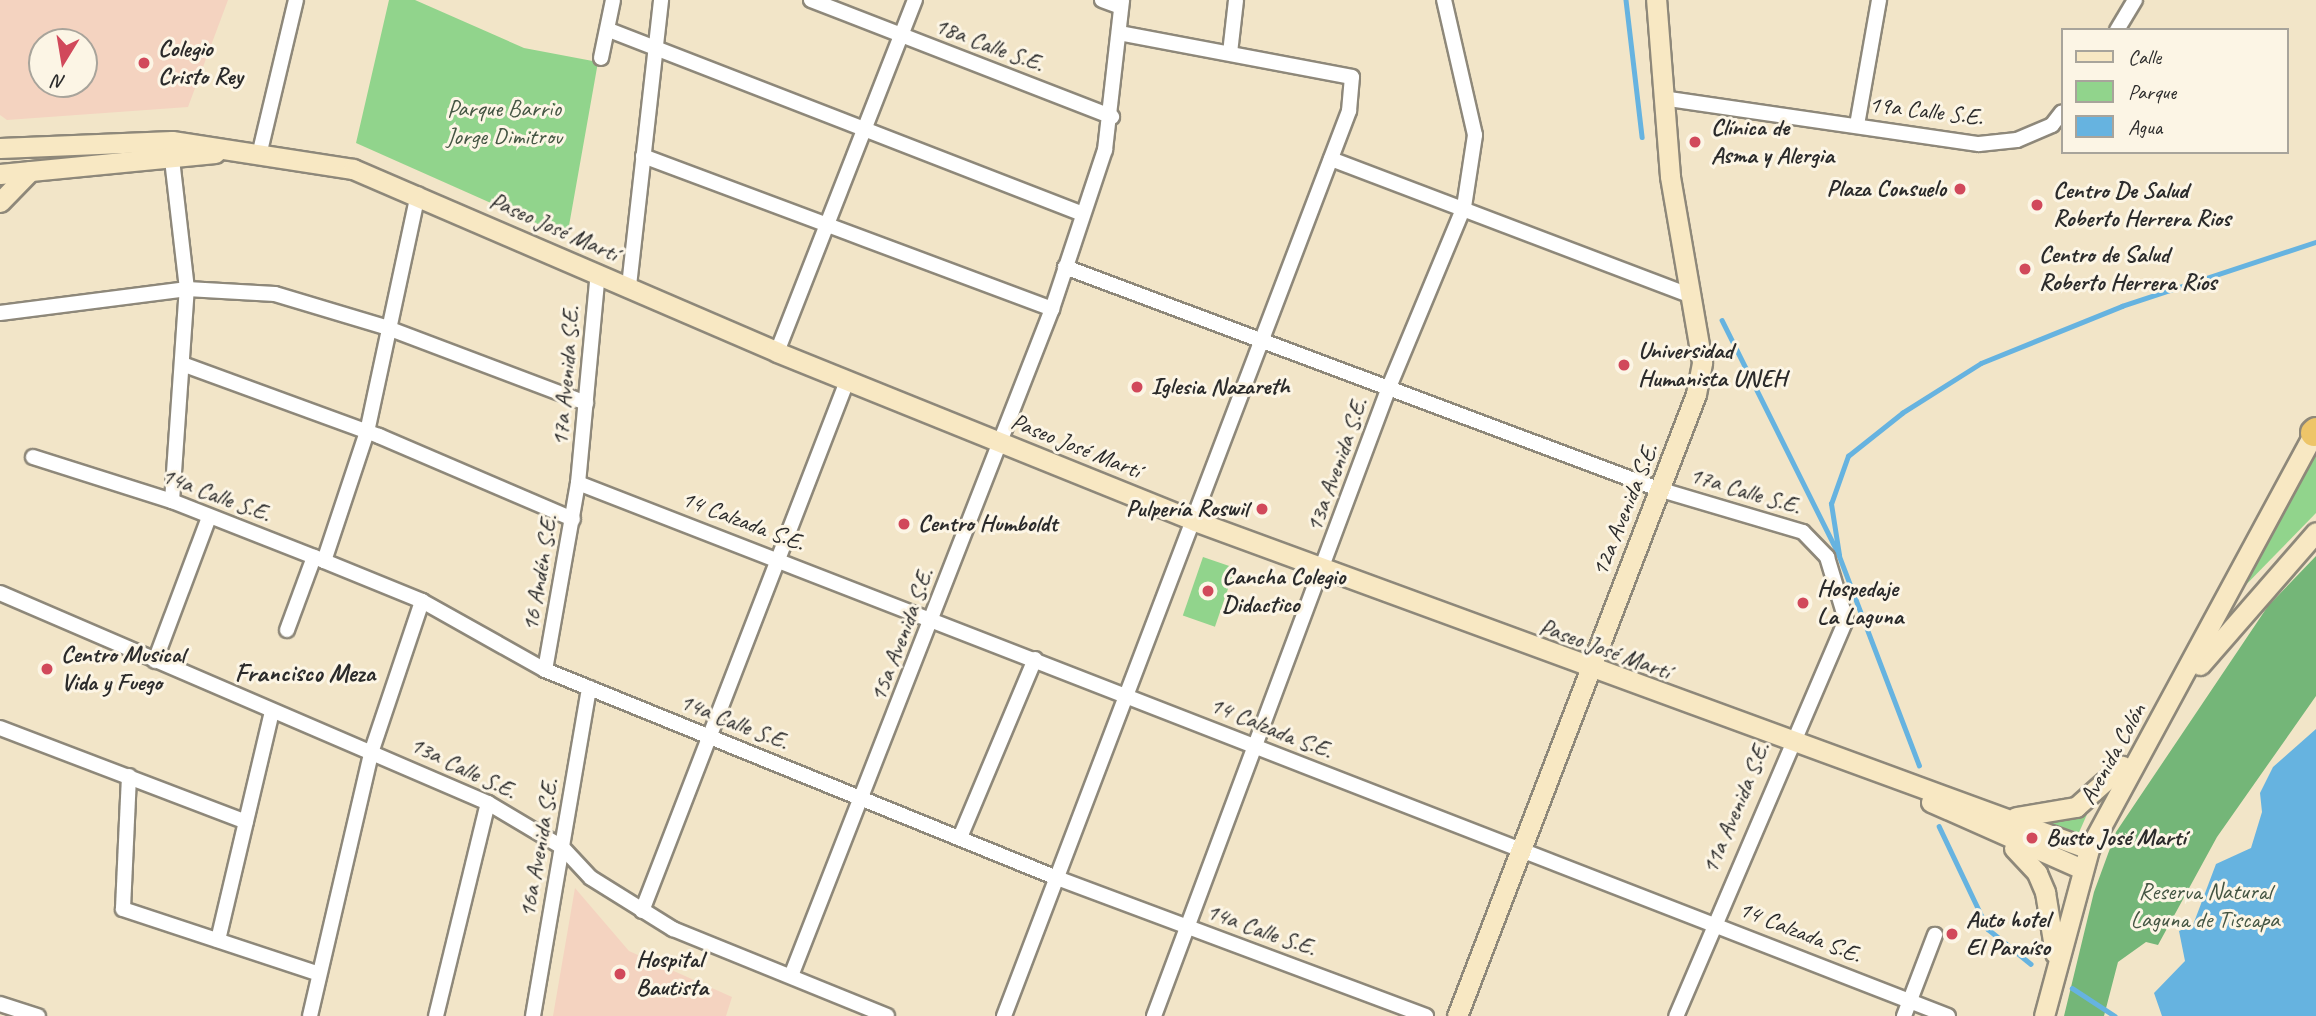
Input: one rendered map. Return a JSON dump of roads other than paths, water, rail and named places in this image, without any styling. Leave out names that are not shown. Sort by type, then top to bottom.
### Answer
[{"type":"main road","name":"12a Avenida S.E.","points":[[1457,1016],[1658,489],[1685,432],[1702,362],[1662,98],[1656,0]]},
{"type":"main road","points":[[0,137],[10,147]]},
{"type":"main road","name":"Paseo José Martí","points":[[10,147],[172,141],[260,151],[353,169],[418,194],[847,381],[1195,521],[1588,669],[2089,849]]},
{"type":"main road","name":"Paseo José Martí","points":[[0,174],[173,160],[239,149]]},
{"type":"main road","points":[[0,202],[30,171]]},
{"type":"main road","name":"Avenida Colón","points":[[2044,1016],[2089,849],[2143,741],[2184,681],[2315,431]]},
{"type":"main road","name":"Avenida Colón","points":[[2184,681],[2316,533]]},
{"type":"main road","points":[[2003,816],[2056,813],[2092,798],[2143,741]]},
{"type":"main road","name":"Paseo José Martí","points":[[1900,783],[1983,830],[2082,869]]},
{"type":"main road","points":[[1983,830],[2022,854],[2037,873],[2056,965]]},
{"type":"street","points":[[260,151],[296,0]]},
{"type":"street","points":[[601,58],[609,30],[613,0]]},
{"type":"street","points":[[629,286],[661,0]]},
{"type":"street","name":"18a Calle S.E.","points":[[811,0],[1112,117]]},
{"type":"street","points":[[778,352],[828,226],[862,127],[915,0]]},
{"type":"street","points":[[1102,0],[1122,4]]},
{"type":"street","points":[[1230,53],[1236,0]]},
{"type":"street","name":"13a Avenida S.E.","points":[[1154,1016],[1324,570],[1390,387],[1464,207],[1475,135],[1444,0]]},
{"type":"street","points":[[1857,125],[1879,0]]},
{"type":"street","points":[[2118,28],[2135,0]]},
{"type":"street","name":"15a Avenida S.E.","points":[[791,976],[1052,309],[1112,117],[1122,4]]},
{"type":"street","points":[[609,30],[1083,214]]},
{"type":"street","points":[[1004,1016],[1265,339],[1349,111],[1352,77],[1119,33]]},
{"type":"street","name":"19a Calle S.E.","points":[[1662,98],[1979,144],[2017,140],[2052,125],[2060,115]]},
{"type":"street","points":[[643,156],[1052,309]]},
{"type":"street","points":[[1331,159],[1464,207],[1691,296]]},
{"type":"street","points":[[172,501],[185,365],[187,289],[173,160]]},
{"type":"street","points":[[287,630],[319,559],[367,432],[418,194]]},
{"type":"street","name":"17a Calle S.E.","points":[[1065,267],[1265,339],[1658,489],[1803,532],[1826,557],[1846,620]]},
{"type":"street","name":"17a Avenida S.E.","points":[[578,483],[598,273]]},
{"type":"street","points":[[0,313],[187,289],[275,294],[391,329],[586,403]]},
{"type":"street","points":[[185,365],[367,432],[573,519]]},
{"type":"street","points":[[642,911],[847,381]]},
{"type":"street","name":"14a Calle S.E.","points":[[33,457],[172,501],[319,559],[422,601],[545,670],[709,738],[961,835],[1057,878],[1426,1016]]},
{"type":"street","name":"14 Calzada S.E.","points":[[578,483],[1129,695],[1256,748],[1713,921],[1948,1016]]},
{"type":"street","name":"16 Andén S.E.","points":[[545,670],[578,483]]},
{"type":"street","points":[[155,661],[209,517]]},
{"type":"street","name":"13a Calle S.E.","points":[[0,593],[272,712],[372,750],[488,803],[562,847],[591,878],[642,911],[887,1016]]},
{"type":"street","points":[[310,1016],[372,750],[422,601]]},
{"type":"street","name":"11a Avenida S.E.","points":[[1676,1016],[1713,921],[1790,741],[1846,620]]},
{"type":"street","points":[[961,835],[1035,659]]},
{"type":"street","name":"16a Avenida S.E.","points":[[533,1016],[589,688]]},
{"type":"street","points":[[218,940],[272,712]]},
{"type":"street","points":[[0,728],[246,822]]},
{"type":"street","points":[[129,776],[123,909],[319,974]]},
{"type":"street","points":[[436,1016],[488,803]]},
{"type":"street","points":[[1904,1016],[1935,935]]},
{"type":"street","points":[[0,1004],[38,1016]]},
{"type":"water","points":[[2316,729],[2316,1016],[2162,1016],[2154,993],[2185,961],[2179,931],[2193,925],[2216,864],[2251,848],[2262,812],[2260,793],[2273,767]]},
{"type":"waterway","points":[[1626,0],[1642,137]]},
{"type":"waterway","points":[[1839,555],[1831,504],[1848,456],[1902,413],[1981,363],[2122,306],[2316,242]]},
{"type":"waterway","points":[[1722,320],[1839,555],[1919,765]]},
{"type":"waterway","points":[[1939,826],[1988,929],[2031,964]]},
{"type":"waterway","points":[[2072,988],[2115,1016]]},
{"type":"place","name":"Colegio Cristo Rey","points":[[144,63]]},
{"type":"place","name":"Clínica de Asma y Alergia","points":[[1695,142]]},
{"type":"place","name":"Plaza Consuelo","points":[[1960,189]]},
{"type":"place","name":"Centro De Salud Roberto Herrera Rios","points":[[2037,205]]},
{"type":"place","name":"Centro de Salud Roberto Herrera Ríos","points":[[2025,269]]},
{"type":"place","name":"Universidad Humanista UNEH","points":[[1624,365]]},
{"type":"place","name":"Iglesia Nazareth","points":[[1137,387]]},
{"type":"place","name":"Pulpería Roswil","points":[[1262,509]]},
{"type":"place","name":"Centro Humboldt","points":[[904,524]]},
{"type":"place","name":"Cancha Colegio Didactico","points":[[1208,591]]},
{"type":"place","name":"Hospedaje La Laguna","points":[[1803,603]]},
{"type":"place","name":"Centro Musical Vida y Fuego","points":[[47,669]]},
{"type":"place","name":"Busto José Martí","points":[[2032,838]]},
{"type":"place","name":"Auto hotel El Paraíso","points":[[1952,934]]},
{"type":"place","name":"Hospital Bautista","points":[[620,974]]},
{"type":"district","name":"Francisco Meza","points":[[305,673]]},
{"type":"park label","name":"Parque Barrio Jorge Dimitrov","points":[[504,123]]},
{"type":"park label","name":"Reserva Natural Laguna de Tiscapa","points":[[2205,906]]}]
